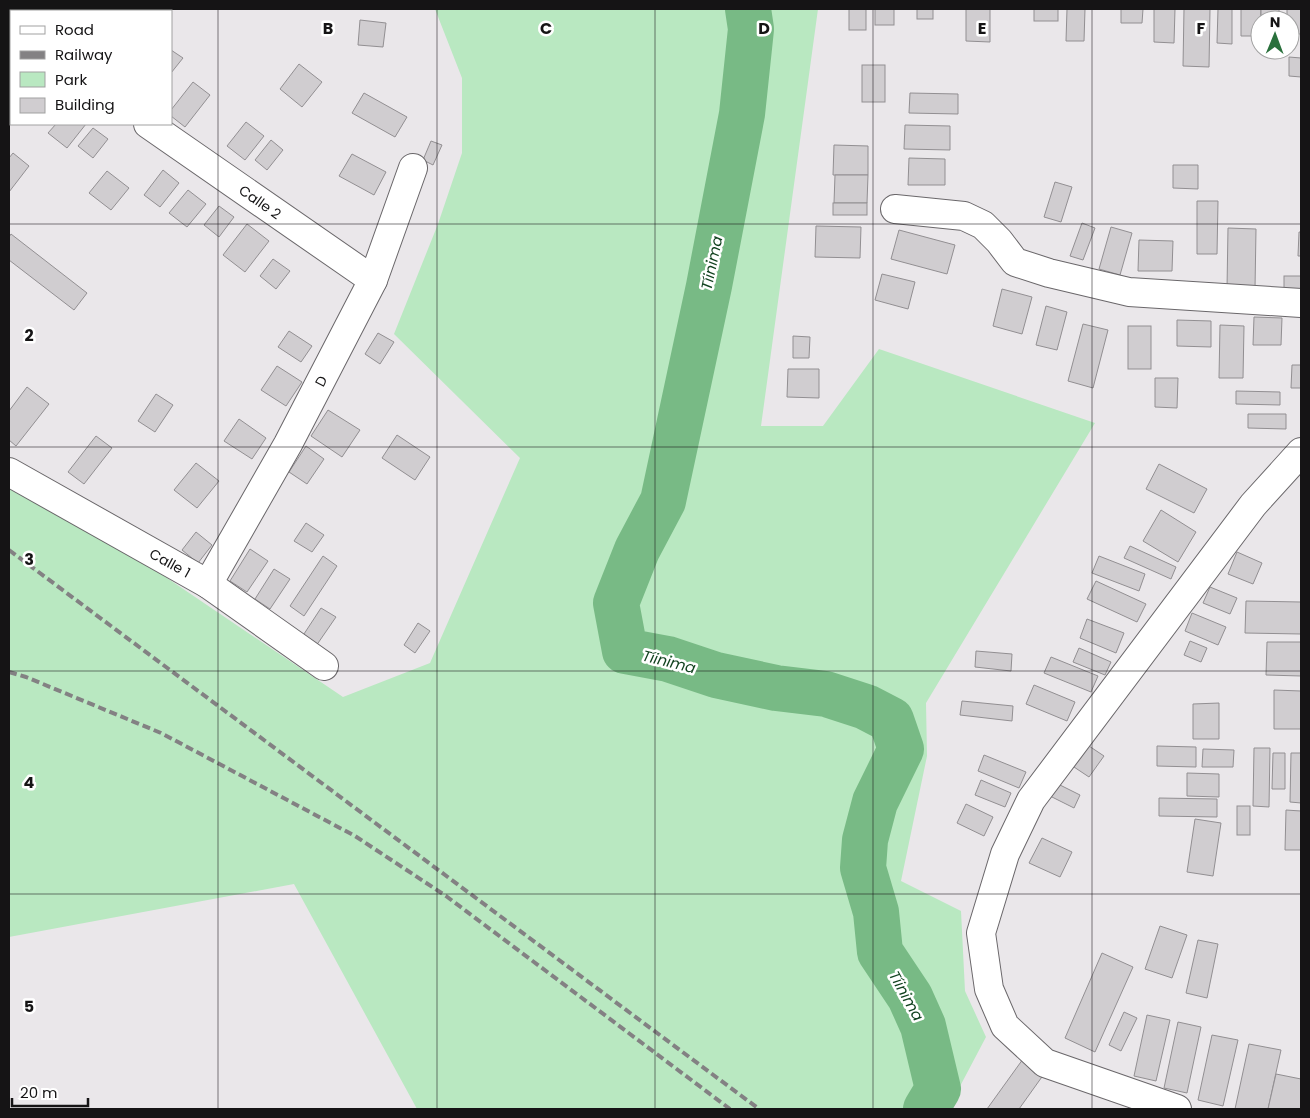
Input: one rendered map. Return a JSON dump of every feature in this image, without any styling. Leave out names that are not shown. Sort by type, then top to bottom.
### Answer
[{"type":"street","name":"Calle 2","points":[[149,125],[372,280]]},
{"type":"street","name":"D","points":[[208,584],[288,444],[372,280],[414,168]]},
{"type":"street","points":[[895,209],[964,216],[983,225],[1015,262],[1049,273],[1120,290],[1301,303]]},
{"type":"street","points":[[1177,1109],[1045,1063],[1005,1026],[990,989],[981,933],[1004,854],[1031,800],[1253,505],[1301,452]]},
{"type":"street","name":"Calle 1","points":[[9,472],[208,584],[324,666]]},
{"type":"green space","points":[[435,9],[818,9],[761,426],[823,426],[879,349],[1095,423],[926,703],[927,756],[901,881],[961,911],[965,991],[986,1037],[948,1109],[417,1109],[294,884],[9,937],[9,471],[343,697],[430,663],[520,458],[394,334],[438,224],[462,153],[462,78]]},
{"type":"building","points":[[33,9],[64,9],[63,10]]},
{"type":"building","points":[[849,9],[866,9],[866,30],[849,30]]},
{"type":"building","points":[[875,9],[894,9],[894,25],[875,25]]},
{"type":"building","points":[[917,9],[933,9],[933,19],[917,19]]},
{"type":"building","points":[[966,9],[990,9],[990,42],[966,41]]},
{"type":"building","points":[[1034,9],[1058,9],[1058,21],[1034,21]]},
{"type":"building","points":[[1067,9],[1085,9],[1084,41],[1066,41]]},
{"type":"building","points":[[1121,9],[1143,9],[1142,23],[1121,23]]},
{"type":"building","points":[[1154,9],[1175,9],[1174,43],[1154,42]]},
{"type":"building","points":[[1184,9],[1210,9],[1209,67],[1183,66]]},
{"type":"building","points":[[1218,9],[1232,9],[1232,44],[1217,43]]},
{"type":"building","points":[[1241,9],[1261,9],[1250,10],[1250,36],[1241,36]]},
{"type":"building","points":[[1261,9],[1279,9],[1279,10]]},
{"type":"building","points":[[1301,9],[1301,34],[1300,10],[1287,10]]},
{"type":"building","points":[[360,20],[386,23],[383,47],[358,45]]},
{"type":"building","points":[[172,51],[183,58],[172,72]]},
{"type":"building","points":[[1301,58],[1301,77],[1289,76],[1289,60],[1300,60]]},
{"type":"building","points":[[299,64],[322,82],[302,107],[280,89]]},
{"type":"building","points":[[862,65],[885,65],[885,102],[862,102]]},
{"type":"building","points":[[193,82],[210,95],[185,127],[172,117],[172,109]]},
{"type":"building","points":[[364,93],[407,117],[395,137],[352,113]]},
{"type":"building","points":[[910,93],[958,94],[958,114],[909,113]]},
{"type":"building","points":[[246,122],[264,136],[245,160],[227,146]]},
{"type":"building","points":[[55,125],[85,125],[67,148],[48,133]]},
{"type":"building","points":[[905,125],[950,126],[950,150],[904,149]]},
{"type":"building","points":[[93,128],[108,139],[93,158],[78,146]]},
{"type":"building","points":[[271,140],[283,150],[267,170],[255,160]]},
{"type":"building","points":[[431,141],[442,145],[433,165],[423,160]]},
{"type":"building","points":[[834,145],[868,146],[868,175],[833,175]]},
{"type":"building","points":[[13,153],[29,166],[9,192],[9,158]]},
{"type":"building","points":[[352,154],[386,172],[374,195],[339,176]]},
{"type":"building","points":[[909,158],[945,159],[945,185],[908,185]]},
{"type":"building","points":[[1173,165],[1198,165],[1198,189],[1173,188]]},
{"type":"building","points":[[163,170],[179,183],[160,207],[144,195]]},
{"type":"building","points":[[107,171],[129,188],[111,210],[89,193]]},
{"type":"building","points":[[835,175],[868,175],[867,203],[834,203]]},
{"type":"building","points":[[1055,182],[1072,187],[1061,222],[1044,217]]},
{"type":"building","points":[[188,190],[206,204],[187,227],[169,213]]},
{"type":"building","points":[[1197,201],[1218,201],[1217,254],[1197,254]]},
{"type":"building","points":[[833,203],[867,203],[867,215],[833,215]]},
{"type":"building","points":[[219,206],[234,217],[219,237],[204,225]]},
{"type":"building","points":[[1082,223],[1095,228],[1083,260],[1070,256]]},
{"type":"building","points":[[247,224],[269,241],[245,272],[223,255]]},
{"type":"building","points":[[816,226],[861,227],[860,258],[815,257]]},
{"type":"building","points":[[1111,227],[1132,233],[1120,275],[1099,269]]},
{"type":"building","points":[[1228,228],[1256,229],[1255,289],[1227,289]]},
{"type":"building","points":[[899,230],[955,245],[947,274],[891,259]]},
{"type":"building","points":[[1299,232],[1301,232],[1301,256],[1298,256]]},
{"type":"building","points":[[11,234],[87,293],[74,310],[9,260],[9,237]]},
{"type":"building","points":[[1139,240],[1173,241],[1172,271],[1138,271]]},
{"type":"building","points":[[273,259],[290,271],[276,289],[260,276]]},
{"type":"building","points":[[882,274],[915,282],[908,309],[875,300]]},
{"type":"building","points":[[1284,276],[1301,276],[1301,296],[1284,296]]},
{"type":"building","points":[[1002,289],[1032,297],[1022,334],[993,326]]},
{"type":"building","points":[[1046,306],[1067,312],[1057,350],[1036,345]]},
{"type":"building","points":[[1254,317],[1282,318],[1281,345],[1253,345]]},
{"type":"building","points":[[1177,320],[1211,321],[1211,347],[1177,346]]},
{"type":"building","points":[[1083,324],[1108,330],[1093,388],[1068,381]]},
{"type":"building","points":[[1220,325],[1244,326],[1243,378],[1219,378]]},
{"type":"building","points":[[1128,326],[1151,326],[1151,369],[1128,369]]},
{"type":"building","points":[[289,331],[312,346],[301,362],[278,347]]},
{"type":"building","points":[[378,333],[394,342],[380,364],[365,354]]},
{"type":"building","points":[[793,336],[810,337],[809,358],[793,358]]},
{"type":"building","points":[[1292,365],[1301,365],[1301,388],[1291,388]]},
{"type":"building","points":[[277,366],[302,382],[286,406],[261,390]]},
{"type":"building","points":[[788,369],[819,369],[819,398],[787,397]]},
{"type":"building","points":[[1155,378],[1178,378],[1177,408],[1155,407]]},
{"type":"building","points":[[27,387],[49,404],[16,446],[9,440],[9,411]]},
{"type":"building","points":[[1236,391],[1280,392],[1280,405],[1236,404]]},
{"type":"building","points":[[156,394],[173,405],[155,432],[138,421]]},
{"type":"building","points":[[328,410],[360,430],[342,457],[311,436]]},
{"type":"building","points":[[1248,414],[1286,414],[1286,429],[1248,428]]},
{"type":"building","points":[[239,419],[266,438],[252,459],[224,441]]},
{"type":"building","points":[[397,435],[430,457],[415,480],[382,458]]},
{"type":"building","points":[[96,436],[112,448],[84,484],[68,472]]},
{"type":"building","points":[[306,446],[324,459],[307,484],[289,472]]},
{"type":"building","points":[[196,463],[219,481],[197,508],[174,490]]},
{"type":"building","points":[[1159,464],[1207,489],[1194,513],[1146,489]]},
{"type":"building","points":[[1161,510],[1196,532],[1178,562],[1143,541]]},
{"type":"building","points":[[306,523],[324,535],[312,552],[294,541]]},
{"type":"building","points":[[196,532],[212,545],[198,563],[182,550]]},
{"type":"building","points":[[1130,546],[1176,567],[1171,579],[1124,558]]},
{"type":"building","points":[[250,549],[268,561],[247,592],[230,581]]},
{"type":"building","points":[[1237,552],[1262,563],[1253,584],[1228,574]]},
{"type":"building","points":[[323,556],[337,566],[304,616],[290,606]]},
{"type":"building","points":[[1099,556],[1145,574],[1139,591],[1092,573]]},
{"type":"building","points":[[274,569],[290,579],[270,609],[255,599]]},
{"type":"building","points":[[1096,581],[1146,604],[1137,622],[1087,599]]},
{"type":"building","points":[[1210,587],[1237,598],[1230,614],[1203,603]]},
{"type":"building","points":[[1246,601],[1301,602],[1301,634],[1245,633]]},
{"type":"building","points":[[321,608],[336,617],[316,646],[302,637]]},
{"type":"building","points":[[1192,613],[1226,627],[1218,645],[1185,631]]},
{"type":"building","points":[[1087,619],[1124,633],[1116,653],[1080,638]]},
{"type":"building","points":[[418,623],[430,631],[415,653],[404,645]]},
{"type":"building","points":[[1190,641],[1207,648],[1201,662],[1184,655]]},
{"type":"building","points":[[1267,642],[1301,642],[1301,676],[1266,675]]},
{"type":"building","points":[[1079,648],[1111,662],[1105,675],[1073,662]]},
{"type":"building","points":[[976,651],[1012,654],[1011,671],[975,667]]},
{"type":"building","points":[[1051,657],[1098,676],[1091,692],[1044,673]]},
{"type":"building","points":[[1034,685],[1075,702],[1067,721],[1026,704]]},
{"type":"building","points":[[1274,690],[1301,691],[1301,729],[1274,729]]},
{"type":"building","points":[[962,701],[1013,706],[1012,721],[960,715]]},
{"type":"building","points":[[1219,703],[1219,739],[1193,739],[1193,704]]},
{"type":"building","points":[[1086,744],[1104,756],[1089,777],[1071,765]]},
{"type":"building","points":[[1157,746],[1196,747],[1196,767],[1157,766]]},
{"type":"building","points":[[1254,748],[1270,748],[1269,807],[1253,806]]},
{"type":"building","points":[[1203,749],[1234,750],[1233,767],[1202,767]]},
{"type":"building","points":[[1273,753],[1285,753],[1285,789],[1272,789]]},
{"type":"building","points":[[1291,753],[1301,753],[1301,803],[1290,802]]},
{"type":"building","points":[[984,755],[1026,772],[1019,788],[978,771]]},
{"type":"building","points":[[1187,773],[1219,774],[1219,797],[1187,796]]},
{"type":"building","points":[[981,780],[1011,793],[1005,807],[975,795]]},
{"type":"building","points":[[1050,780],[1080,795],[1074,808],[1044,793]]},
{"type":"building","points":[[1159,798],[1217,799],[1217,817],[1159,816]]},
{"type":"building","points":[[966,804],[993,817],[984,836],[957,823]]},
{"type":"building","points":[[1237,806],[1250,806],[1250,835],[1237,835]]},
{"type":"building","points":[[1286,810],[1301,811],[1301,850],[1285,850]]},
{"type":"building","points":[[1195,819],[1221,823],[1213,876],[1187,872]]},
{"type":"building","points":[[1042,838],[1072,852],[1060,877],[1029,863]]},
{"type":"building","points":[[1160,926],[1187,935],[1172,978],[1145,969]]},
{"type":"building","points":[[1198,940],[1218,944],[1207,998],[1186,993]]},
{"type":"building","points":[[1102,953],[1133,967],[1095,1052],[1065,1038]]},
{"type":"building","points":[[1124,1012],[1137,1018],[1121,1051],[1109,1045]]},
{"type":"building","points":[[1147,1015],[1170,1020],[1156,1081],[1134,1076]]},
{"type":"building","points":[[1178,1022],[1201,1027],[1187,1093],[1164,1088]]},
{"type":"building","points":[[1212,1035],[1238,1040],[1223,1106],[1198,1100]]},
{"type":"building","points":[[1249,1044],[1281,1050],[1268,1109],[1235,1109]]},
{"type":"building","points":[[1023,1059],[1044,1074],[1019,1109],[987,1109]]},
{"type":"building","points":[[1276,1074],[1301,1079],[1301,1109],[1268,1109]]},
{"type":"waterway","name":"Tíinima","points":[[748,9],[751,29],[742,114],[709,286],[663,501],[637,550],[616,603],[625,651],[668,659],[716,675],[776,688],[826,694],[866,707],[891,720],[901,749],[875,802],[865,840],[863,868],[876,912],[880,952],[910,997],[923,1026],[938,1089],[926,1109]]},
{"type":"railway","points":[[9,550],[759,1109]]},
{"type":"railway","points":[[9,672],[26,677],[161,733],[355,836],[446,896],[730,1109]]}]
